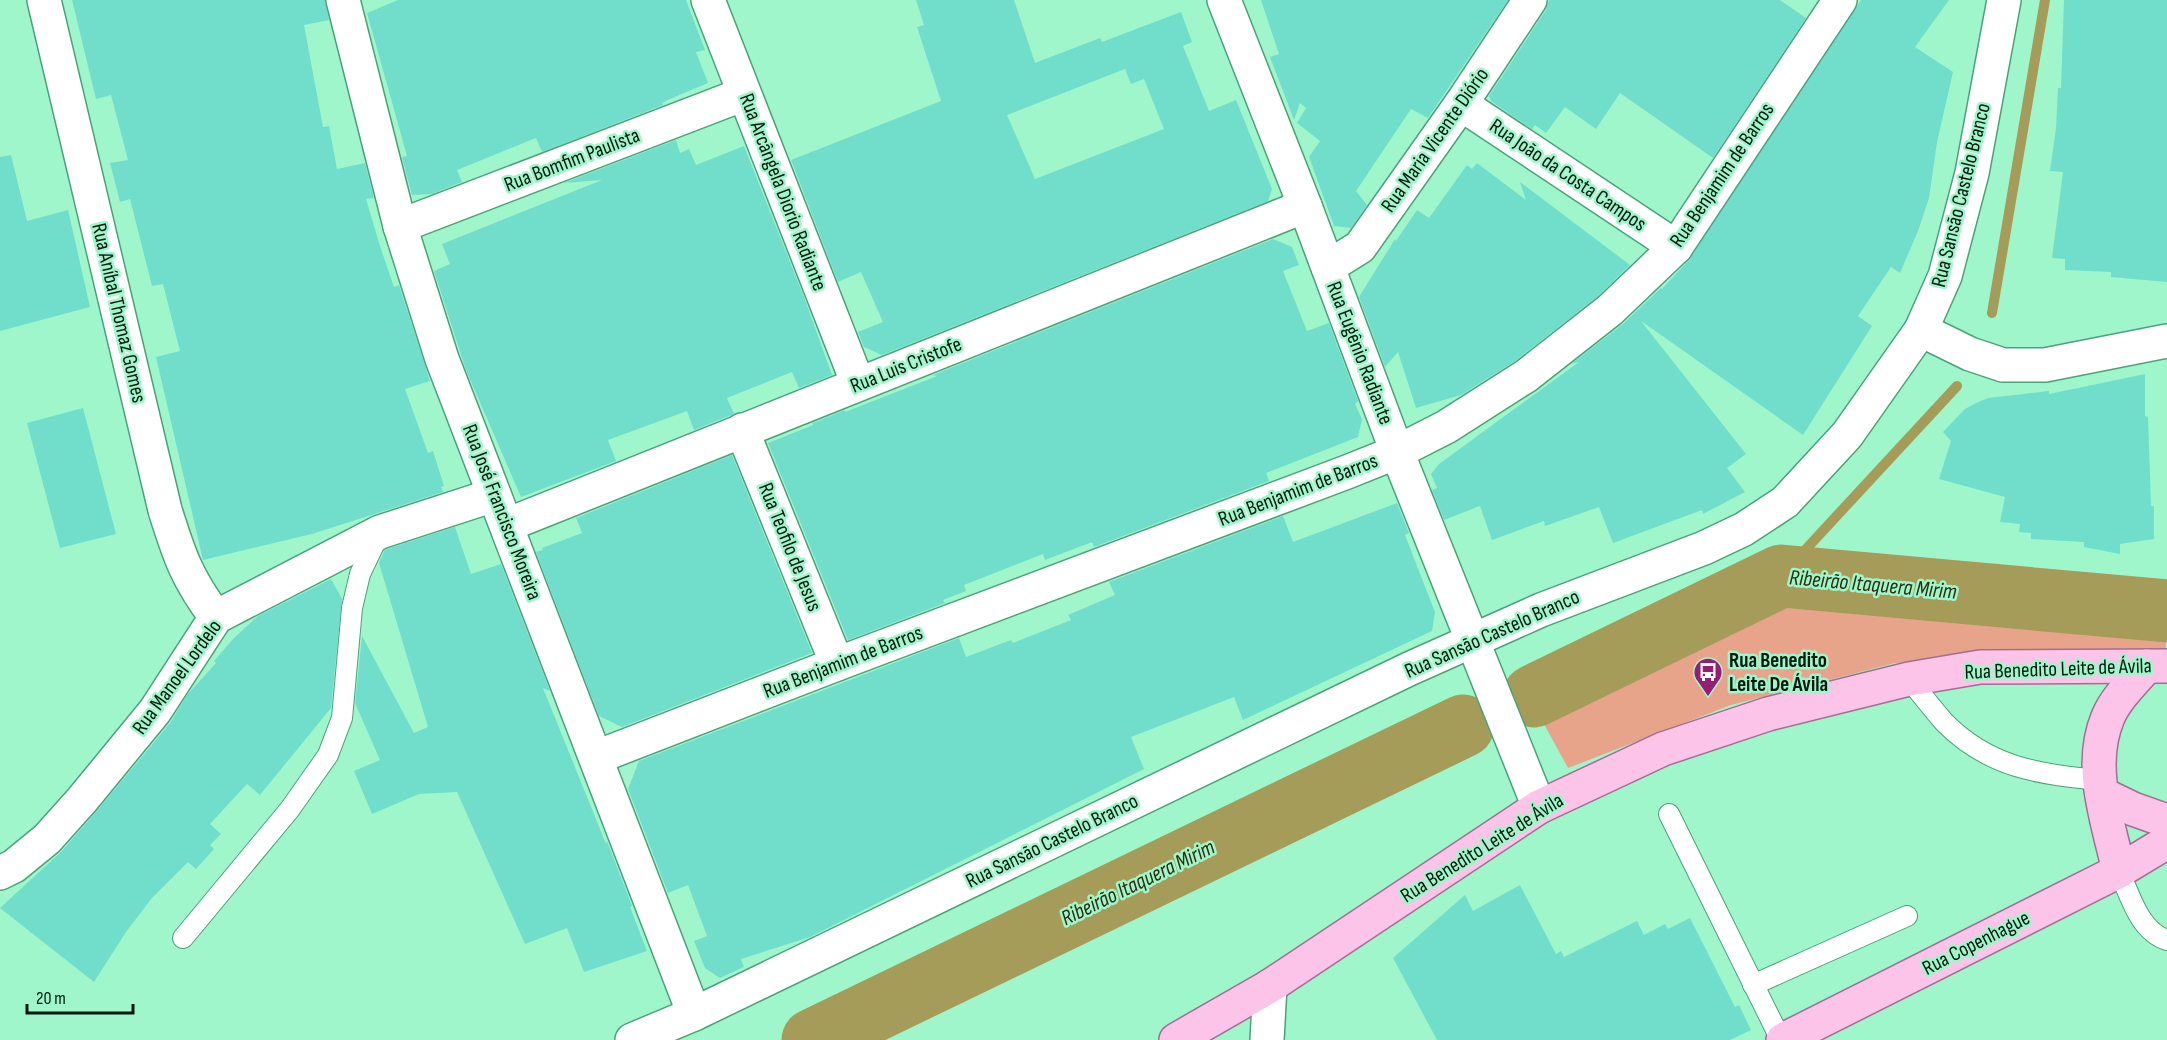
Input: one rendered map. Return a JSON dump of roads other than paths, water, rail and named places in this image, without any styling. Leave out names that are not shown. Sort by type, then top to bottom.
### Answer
[{"type":"main road","name":"Rua Benedito Leite de Ávila","points":[[1176,1040],[1270,986],[1539,807],[1663,749],[1768,714],[1909,679],[1980,667],[2157,666]]},
{"type":"main road","points":[[2120,871],[2101,787],[2100,746],[2108,716],[2123,693],[2157,666]]},
{"type":"main road","points":[[2101,787],[2140,812],[2167,821]]},
{"type":"main road","name":"Rua Copenhague","points":[[1782,1040],[2120,871],[2167,842]]},
{"type":"street","name":"Rua Aníbal Thomaz Gomes","points":[[44,0],[165,510],[180,558],[197,592],[216,617]]},
{"type":"street","name":"Rua José Francisco Moreira","points":[[343,0],[400,226],[442,359],[694,1014]]},
{"type":"street","name":"Rua Arcângela Diorio Radiante","points":[[708,0],[858,384]]},
{"type":"street","name":"Rua Maria Vicente Diório","points":[[1328,267],[1360,247],[1461,104],[1530,0]]},
{"type":"street","name":"Rua Benjamim de Barros","points":[[597,758],[837,664],[1397,452],[1446,427],[1526,376],[1610,310],[1676,247],[1840,0]]},
{"type":"street","name":"Rua Sansão Castelo Branco","points":[[632,1040],[694,1014],[1255,742],[1479,654],[1541,609],[1704,548],[1744,529],[1785,502],[1847,435],[1921,330],[1945,276],[1972,173],[2004,0]]},
{"type":"street","name":"Rua Eugênio Radiante","points":[[1225,1],[1397,452],[1539,807]]},
{"type":"street","name":"Rua Bomfim Paulista","points":[[400,226],[744,94]]},
{"type":"street","name":"Rua João da Costa Campos","points":[[1461,104],[1676,247]]},
{"type":"street","name":"Rua Luis Cristofe","points":[[507,525],[1305,206]]},
{"type":"street","points":[[1921,330],[1951,345],[2001,364],[2045,364],[2167,341]]},
{"type":"street","name":"Rua Teofilo de Jesus","points":[[742,430],[837,664]]},
{"type":"street","name":"Rua Manoel Lordelo","points":[[0,873],[14,866],[47,839],[82,800],[155,711],[216,617],[380,532],[494,495]]},
{"type":"street","points":[[1267,1040],[1270,986]]},
{"type":"lane","points":[[183,938],[290,809],[328,755],[342,718],[352,608],[360,574],[380,532]]},
{"type":"lane","points":[[1909,679],[1945,722],[1974,747],[2006,763],[2101,787]]},
{"type":"lane","points":[[1669,814],[1782,1040]]},
{"type":"lane","points":[[2120,871],[2138,913],[2153,932],[2167,940]]},
{"type":"lane","points":[[1753,985],[1907,916]]},
{"type":"waterway","points":[[1992,313],[2045,0]]},
{"type":"waterway","points":[[1781,576],[1957,386]]},
{"type":"waterway","name":"Ribeirão Itaquera Mirim","points":[[1534,696],[1781,576],[2167,611]]},
{"type":"waterway","name":"Ribeirão Itaquera Mirim","points":[[813,1040],[1463,726]]},
{"type":"place","name":"Rua Benedito Leite De Ávila","points":[[1708,698]]}]
